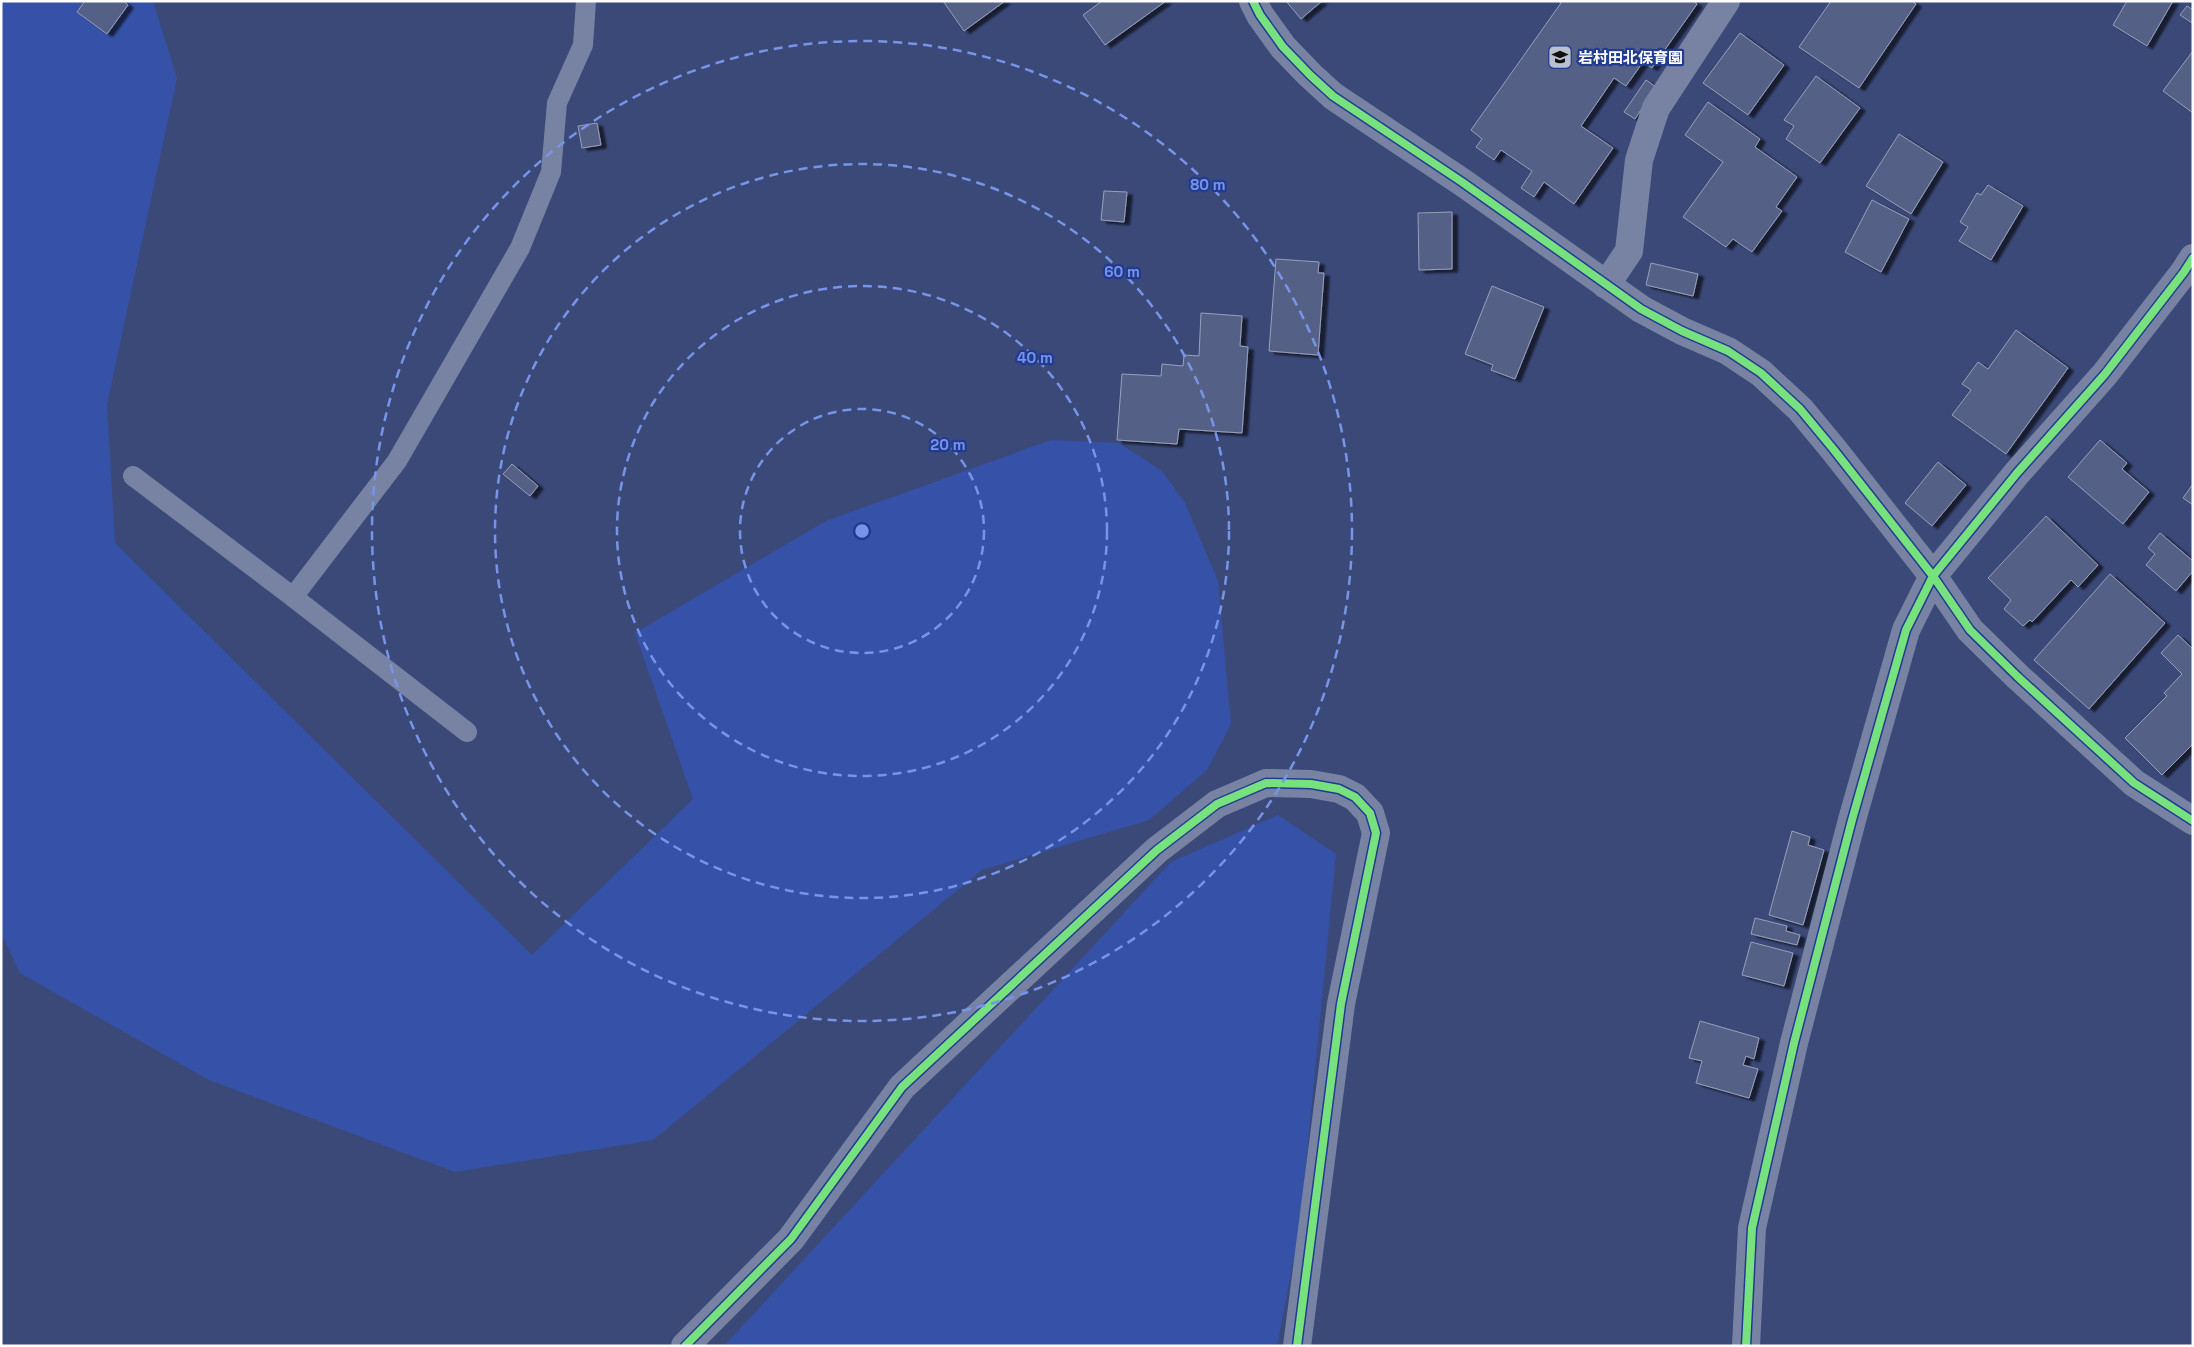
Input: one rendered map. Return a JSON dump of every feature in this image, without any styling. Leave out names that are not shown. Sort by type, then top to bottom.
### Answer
[{"type":"street","points":[[1253,1],[1260,15],[1283,47],[1333,96],[1462,182],[1641,309],[1682,331],[1728,351],[1760,373],[1800,409],[1834,450],[1933,576],[1970,630],[2018,677],[2134,783],[2193,821]]},
{"type":"street","points":[[1606,285],[1629,251],[1639,160],[1656,108],[1726,1]]},
{"type":"street","points":[[1746,1346],[1752,1228],[1794,1043],[1852,820],[1906,630],[1933,576],[2017,473],[2105,374],[2193,258]]},
{"type":"street","points":[[684,1346],[791,1239],[902,1087],[1157,850],[1217,804],[1266,783],[1311,784],[1339,789],[1355,797],[1370,812],[1376,834],[1341,1004],[1297,1346]]},
{"type":"lane","points":[[293,596],[398,461],[520,248],[551,172],[557,103],[583,45],[586,1]]},
{"type":"lane","points":[[134,476],[293,596],[467,732]]},
{"type":"shaded area","points":[[1,1],[153,1],[177,78],[107,404],[115,543],[532,955],[693,799],[635,633],[826,521],[1051,440],[1119,443],[1162,471],[1185,503],[1218,581],[1231,724],[1207,770],[1149,820],[982,870],[653,1140],[455,1172],[209,1080],[20,973],[1,933]]},
{"type":"shaded area","points":[[1278,815],[1336,854],[1300,1226],[1277,1346],[724,1346],[1171,862]]},
{"type":"building","points":[[85,1],[123,1],[128,5],[107,34],[77,12]]},
{"type":"building","points":[[943,1],[1005,1],[964,31]]},
{"type":"building","points":[[1102,1],[1166,1],[1105,45],[1083,15]]},
{"type":"building","points":[[1286,1],[1322,1],[1301,19]]},
{"type":"building","points":[[1558,1],[1693,1],[1697,4],[1652,68],[1643,62],[1626,86],[1614,78],[1581,126],[1613,148],[1574,204],[1544,182],[1534,197],[1521,188],[1532,171],[1501,150],[1494,160],[1476,147],[1482,139],[1471,130],[1561,3]]},
{"type":"building","points":[[1831,1],[1912,1],[1916,4],[1859,88],[1799,47]]},
{"type":"building","points":[[2127,1],[2173,1],[2147,46],[2113,25]]},
{"type":"building","points":[[2187,6],[2193,10],[2192,23],[2180,15]]},
{"type":"building","points":[[1740,33],[1784,65],[1748,115],[1703,83]]},
{"type":"building","points":[[2193,51],[2193,113],[2163,91]]},
{"type":"building","points":[[1816,76],[1860,108],[1820,163],[1786,139],[1794,126],[1784,120]]},
{"type":"building","points":[[1646,80],[1656,87],[1635,119],[1624,112]]},
{"type":"building","points":[[1708,102],[1760,139],[1755,147],[1797,177],[1776,207],[1782,211],[1752,252],[1733,239],[1726,247],[1683,217],[1723,162],[1685,135]]},
{"type":"building","points":[[597,123],[601,145],[582,148],[578,126]]},
{"type":"building","points":[[1899,134],[1943,162],[1911,214],[1866,186]]},
{"type":"building","points":[[1988,185],[2023,206],[1991,260],[1959,241],[1968,227],[1960,222],[1977,193],[1981,195]]},
{"type":"building","points":[[1104,191],[1127,192],[1124,222],[1101,220]]},
{"type":"building","points":[[1872,200],[1909,219],[1881,272],[1845,252]]},
{"type":"building","points":[[1452,212],[1452,269],[1419,270],[1418,213]]},
{"type":"building","points":[[1276,259],[1319,262],[1318,273],[1324,273],[1318,355],[1269,351]]},
{"type":"building","points":[[1651,263],[1698,274],[1693,296],[1646,285]]},
{"type":"building","points":[[1492,286],[1544,307],[1515,379],[1491,370],[1493,365],[1465,354]]},
{"type":"building","points":[[1201,313],[1242,316],[1240,346],[1248,347],[1242,433],[1179,429],[1177,444],[1117,440],[1122,374],[1161,376],[1162,364],[1183,366],[1184,355],[1199,356]]},
{"type":"building","points":[[2016,330],[2068,368],[2006,454],[1952,415],[1971,390],[1962,384],[1978,362],[1988,369]]},
{"type":"building","points":[[2100,440],[2127,463],[2122,469],[2149,492],[2123,524],[2068,477]]},
{"type":"building","points":[[1938,462],[1966,485],[1932,526],[1905,503]]},
{"type":"building","points":[[512,464],[538,486],[530,496],[503,474]]},
{"type":"building","points":[[2193,484],[2193,505],[2183,498]]},
{"type":"building","points":[[2046,516],[2098,565],[2078,587],[2071,580],[2032,622],[2030,620],[2023,626],[2004,609],[2011,600],[1988,578]]},
{"type":"building","points":[[2160,533],[2193,561],[2193,571],[2176,591],[2146,565],[2155,554],[2148,548]]},
{"type":"building","points":[[2110,574],[2165,623],[2089,709],[2034,660]]},
{"type":"building","points":[[2178,635],[2193,649],[2193,744],[2162,775],[2125,738],[2167,696],[2164,693],[2182,674],[2161,653]]},
{"type":"building","points":[[1792,831],[1810,837],[1808,845],[1824,850],[1803,925],[1769,915]]},
{"type":"building","points":[[1755,918],[1787,926],[1786,931],[1800,935],[1797,945],[1751,934]]},
{"type":"building","points":[[1751,942],[1793,953],[1784,986],[1742,975]]},
{"type":"building","points":[[1700,1021],[1759,1038],[1754,1059],[1746,1056],[1743,1065],[1758,1069],[1749,1098],[1696,1083],[1702,1061],[1689,1058]]},
{"type":"cycle path","points":[[1253,1],[1260,15],[1283,47],[1333,96],[1462,182],[1641,309],[1682,331],[1728,351],[1761,373],[1800,409],[1834,450],[1933,576],[1970,630],[2018,677],[2134,783],[2193,821]]},
{"type":"cycle path","points":[[1746,1346],[1752,1228],[1794,1043],[1852,820],[1906,630],[1933,576],[2017,473],[2105,374],[2193,258]]},
{"type":"cycle path","points":[[685,1346],[791,1239],[902,1087],[1157,850],[1217,804],[1266,783],[1311,784],[1339,789],[1355,797],[1370,813],[1376,833],[1341,1004],[1297,1346]]},
{"type":"place","name":"岩村田北保育園","points":[[1560,57]]}]
